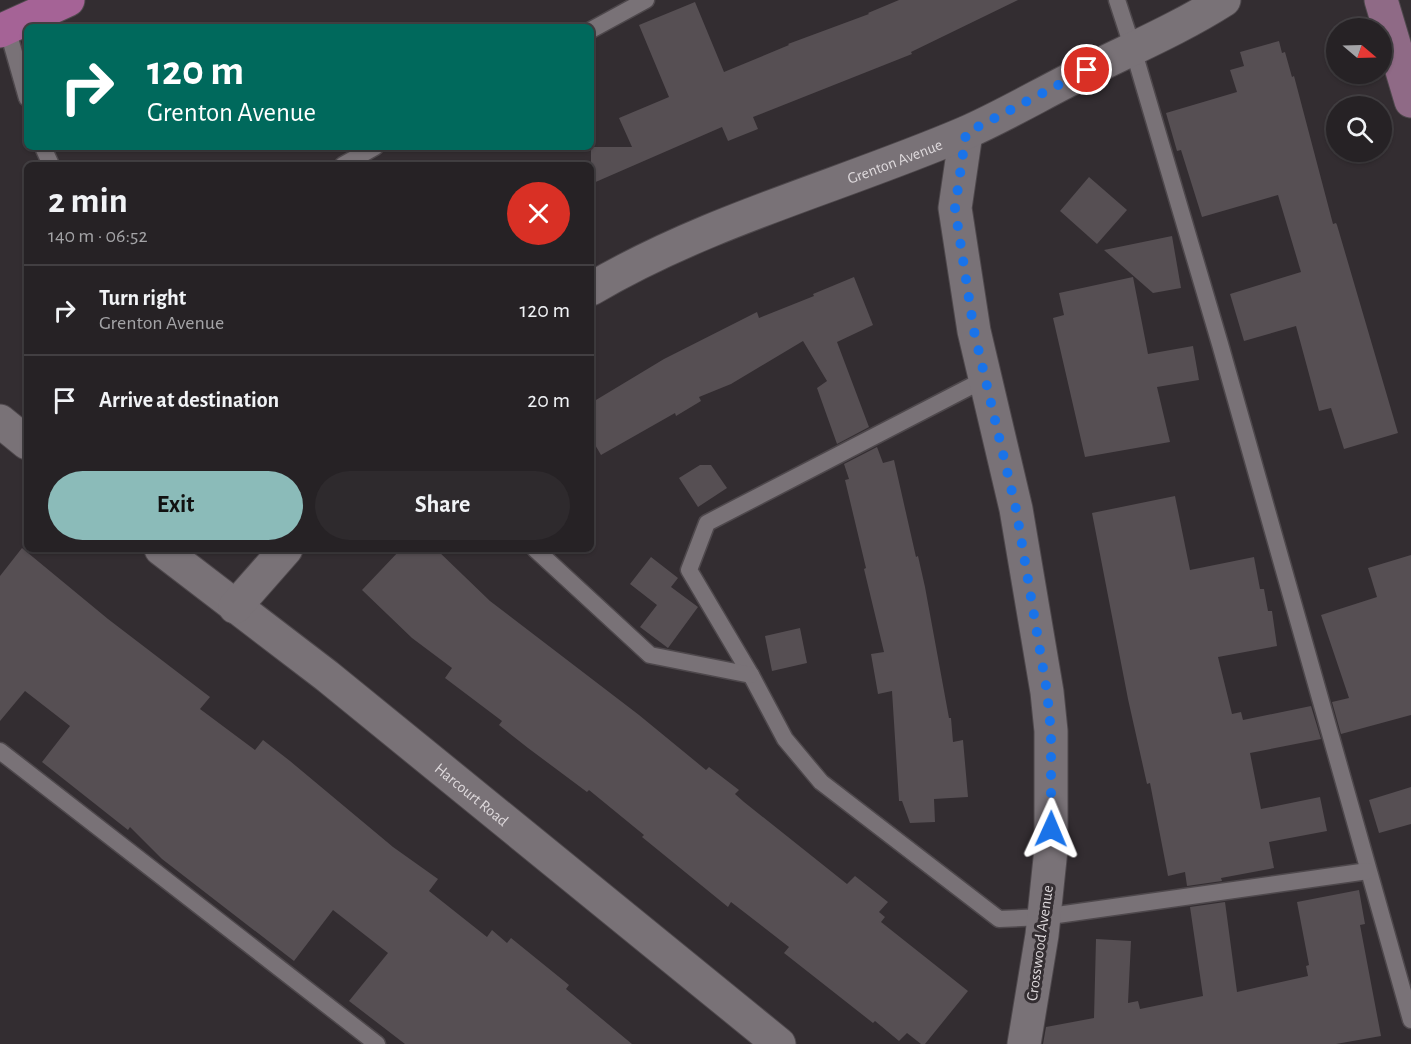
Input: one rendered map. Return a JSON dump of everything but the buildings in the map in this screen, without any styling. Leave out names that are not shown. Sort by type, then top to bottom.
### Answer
[{"type":"main road","points":[[3,30],[68,0]]},
{"type":"main road","points":[[1381,0],[1411,101]]},
{"type":"street","name":"Grenton Avenue","points":[[594,287],[659,254],[752,214],[966,133],[1194,19],[1224,0]]},
{"type":"street","name":"Crosswood Avenue","points":[[966,133],[955,208],[974,331],[1016,509],[1047,692],[1051,732],[1051,849],[1024,1044]]},
{"type":"street","points":[[0,421],[24,441]]},
{"type":"street","name":"Harcourt Road","points":[[165,552],[327,676],[779,1044]]},
{"type":"street","points":[[235,607],[283,552]]},
{"type":"lane","points":[[594,28],[646,0]]},
{"type":"lane","points":[[1117,0],[1220,344],[1411,1020]]},
{"type":"lane","points":[[3,30],[24,90]]},
{"type":"lane","points":[[348,162],[370,150]]},
{"type":"lane","points":[[985,379],[706,523],[689,570],[751,675],[786,740],[821,782],[999,919],[1043,917],[1368,871]]},
{"type":"lane","points":[[538,552],[650,655],[751,675]]},
{"type":"lane","points":[[0,751],[376,1044]]},
{"type":"route","points":[[1051,829],[1051,732],[1047,692],[1016,509],[974,331],[955,208],[966,133],[1087,70]]}]
